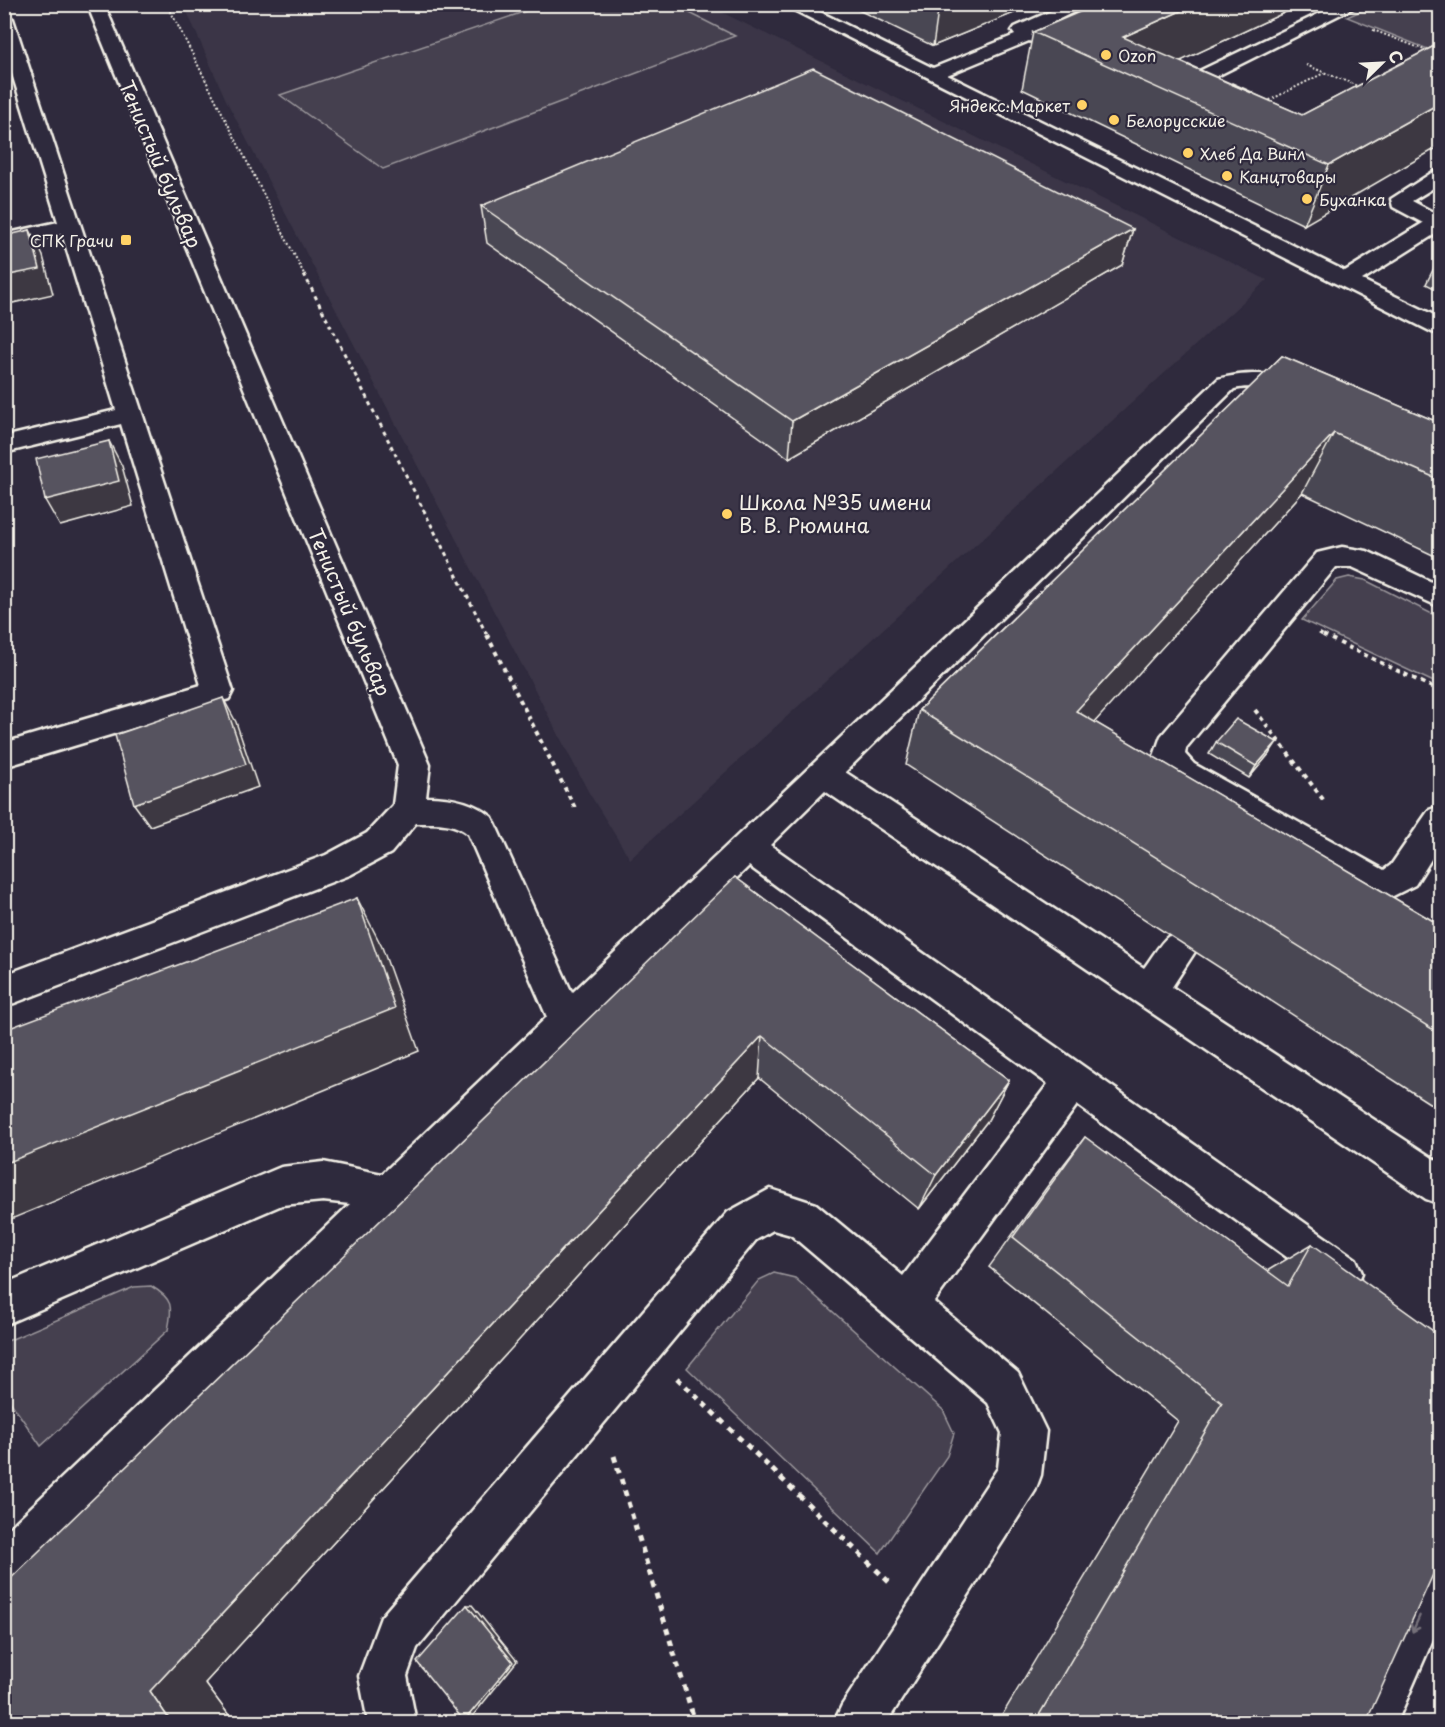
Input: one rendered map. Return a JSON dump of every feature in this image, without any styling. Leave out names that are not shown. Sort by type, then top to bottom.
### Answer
[{"type":"street","name":"Тенистый бульвар","points":[[95,4],[414,765],[408,810]]},
{"type":"street","points":[[790,4],[1440,327]]},
{"type":"street","points":[[1082,4],[1021,31],[1027,36],[1057,48],[1092,34]]},
{"type":"street","points":[[1187,106],[1172,95],[1175,90],[1265,39],[1284,38],[1353,4]]},
{"type":"street","points":[[4,19],[26,81],[218,691],[4,755]]},
{"type":"street","points":[[932,75],[1027,36]]},
{"type":"street","points":[[4,85],[26,81]]},
{"type":"street","points":[[1440,176],[1401,199],[1400,203],[1440,223]]},
{"type":"street","points":[[1346,280],[1440,223]]},
{"type":"street","points":[[4,240],[70,226]]},
{"type":"street","points":[[4,1565],[1226,384],[1245,378],[1277,383],[1331,406]]},
{"type":"street","points":[[4,446],[130,414]]},
{"type":"street","points":[[1440,597],[1358,558],[1342,556],[1327,560],[1172,744],[1169,756],[1183,773],[1363,878],[1388,885],[1404,875],[1440,819]]},
{"type":"street","points":[[823,774],[1440,1185]]},
{"type":"street","points":[[4,991],[338,865],[379,843],[408,810],[456,811],[471,816],[482,826],[567,1022]]},
{"type":"street","points":[[1253,851],[1273,825]]},
{"type":"street","points":[[747,847],[1373,1295]]},
{"type":"street","points":[[1148,990],[1183,944]]},
{"type":"street","points":[[906,1306],[1073,1080]]},
{"type":"street","points":[[4,1305],[281,1186],[307,1180],[334,1180],[387,1195]]},
{"type":"street","points":[[392,1722],[382,1676],[398,1634],[742,1226],[770,1209],[802,1218],[1003,1388],[1024,1431],[1019,1475],[860,1722]]},
{"type":"street","points":[[1372,1722],[1440,1571]]},
{"type":"path","points":[[167,4],[574,808]]},
{"type":"path","points":[[1333,14],[1439,56]]},
{"type":"path","points":[[1265,39],[1324,72],[1362,88]]},
{"type":"path","points":[[1264,102],[1324,72]]},
{"type":"path","points":[[1280,615],[1440,691]]},
{"type":"path","points":[[1229,676],[1330,809]]},
{"type":"path","points":[[642,1344],[927,1617]]},
{"type":"path","points":[[596,1398],[695,1722]]},
{"type":"shaded area","name":"Школа №35 имени В. В. Рюмина","points":[[184,5],[707,5],[1267,280],[630,859],[588,791],[226,100]]},
{"type":"shaded area","points":[[544,5],[674,5],[735,36],[383,169],[280,95]]},
{"type":"shaded area","points":[[1374,5],[1424,5],[1440,11],[1440,44],[1430,50],[1347,17]]},
{"type":"shaded area","points":[[1349,577],[1365,580],[1440,618],[1440,685],[1302,620],[1337,580]]},
{"type":"shaded area","points":[[774,1273],[795,1278],[943,1410],[954,1433],[947,1456],[880,1553],[687,1368],[759,1280]]},
{"type":"shaded area","points":[[151,1286],[164,1295],[170,1304],[171,1315],[168,1330],[41,1446],[5,1394],[5,1342],[134,1287]]},
{"type":"building","points":[[1098,4],[1196,4],[1123,37],[1302,115],[1440,43],[1440,103],[1329,165],[1033,32]]},
{"type":"building","points":[[813,68],[1133,229],[792,421],[481,206]]},
{"type":"building","points":[[30,230],[40,269],[4,276],[4,236]]},
{"type":"building","points":[[1282,356],[1440,423],[1440,480],[1334,433],[1076,711],[1440,925],[1440,1034],[919,710]]},
{"type":"building","points":[[109,441],[119,481],[45,500],[36,459]]},
{"type":"building","points":[[223,698],[246,764],[134,804],[115,735]]},
{"type":"building","points":[[1236,719],[1277,742],[1256,766],[1216,742]]},
{"type":"building","points":[[735,877],[1009,1080],[936,1175],[762,1036],[150,1691],[171,1722],[4,1722],[4,1585]]},
{"type":"building","points":[[357,898],[395,1008],[4,1164],[4,1030]]},
{"type":"building","points":[[1085,1137],[1288,1286],[1312,1244],[1440,1336],[1440,1559],[1366,1722],[1035,1722],[1222,1403],[1013,1237]]},
{"type":"building","points":[[467,1605],[513,1662],[464,1721],[417,1662]]},
{"type":"place","name":"Ozon","points":[[1106,55]]},
{"type":"place","name":"Яндекс.Маркет","points":[[1082,105]]},
{"type":"place","name":"Белорусские","points":[[1114,120]]},
{"type":"place","name":"Хлеб Да Винл","points":[[1188,153]]},
{"type":"place","name":"Канцтовары","points":[[1227,176]]},
{"type":"place","name":"Буханка","points":[[1307,199]]},
{"type":"place","name":"СПК Грачи","points":[[126,240]]},
{"type":"place","name":"Школа №35 имени В. В. Рюмина","points":[[727,514]]}]
